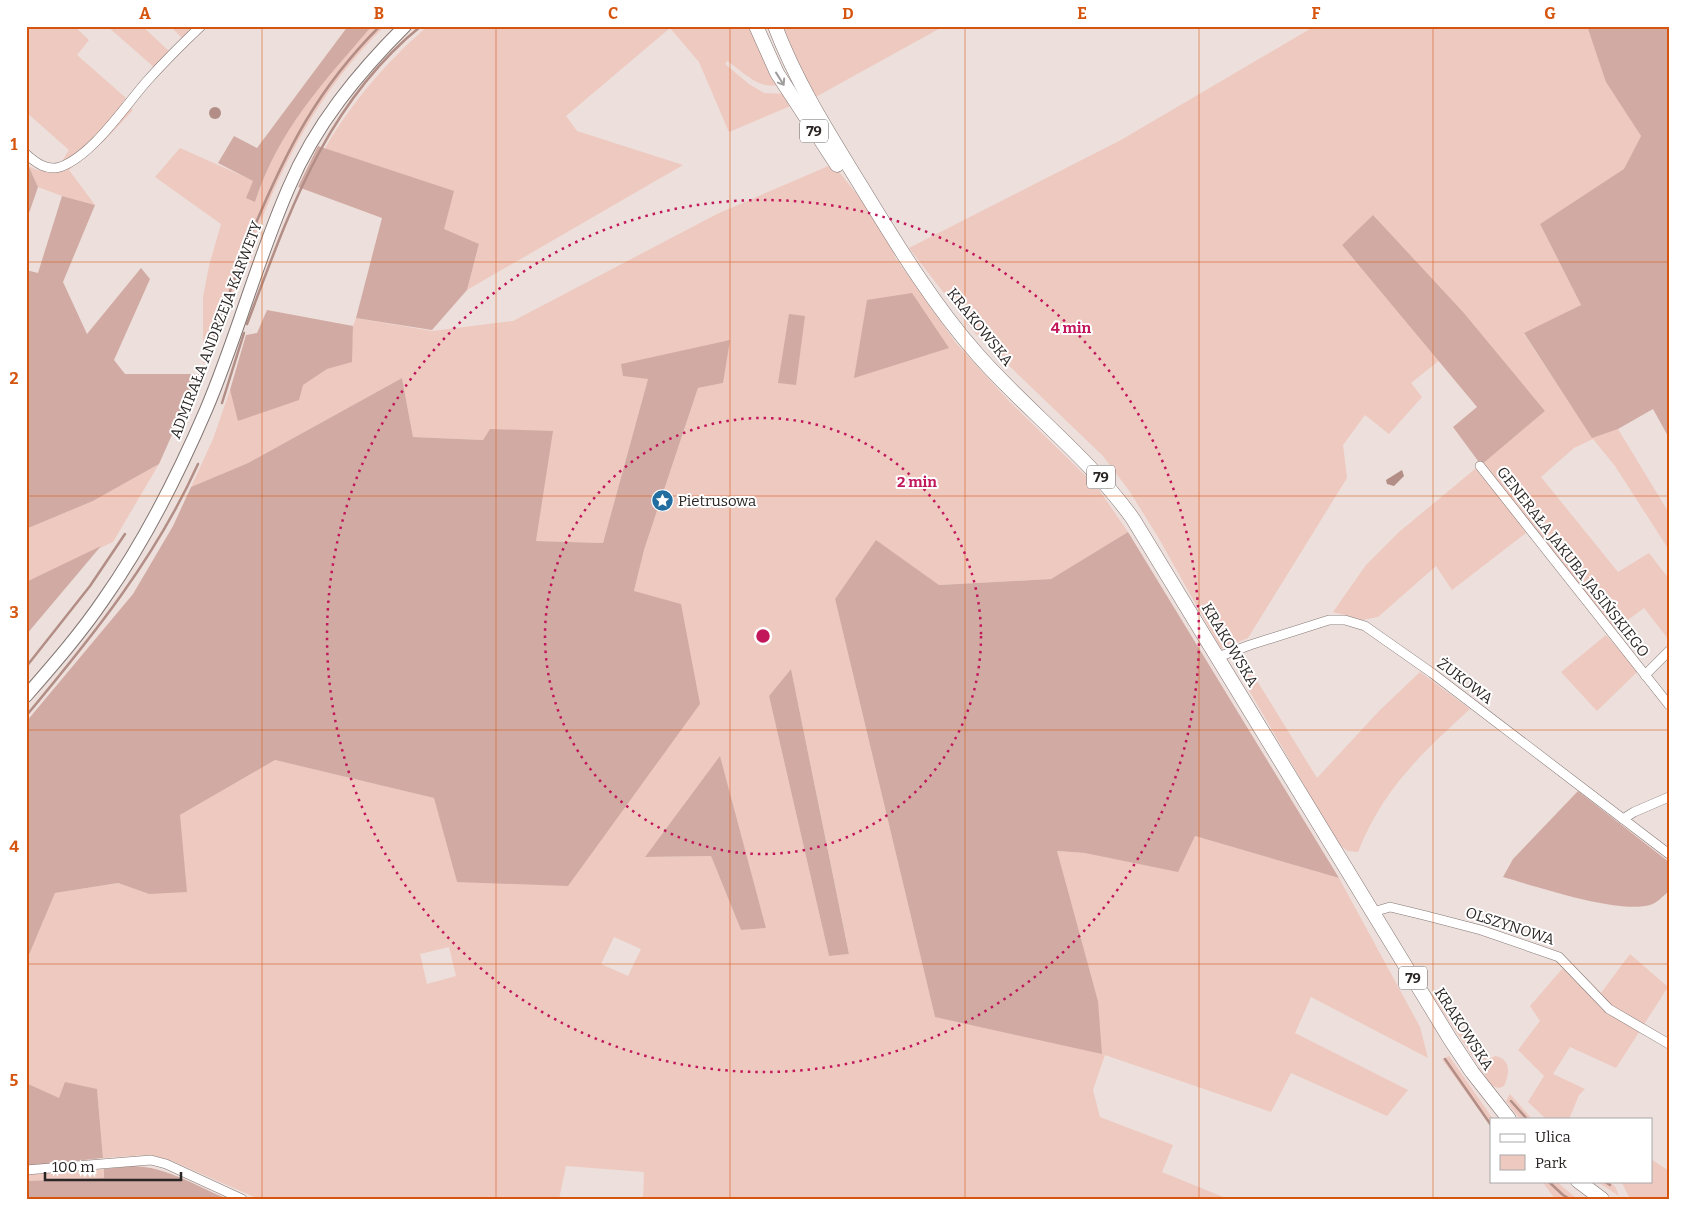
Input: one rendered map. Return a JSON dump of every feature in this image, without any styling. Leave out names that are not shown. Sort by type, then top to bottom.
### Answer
[{"type":"main road","name":"ADMIRAŁA ANDRZEJA KARWETY","points":[[26,696],[104,599],[163,500],[206,410],[289,186],[307,150],[346,92],[367,66],[405,26]]},
{"type":"main road","name":"KRAKOWSKA","points":[[756,26],[772,65],[794,101],[842,172],[881,220]]},
{"type":"main road","name":"KRAKOWSKA","points":[[775,26],[805,94],[881,220],[944,312],[977,354],[1083,458],[1119,499],[1461,1055],[1508,1118]]},
{"type":"main road","points":[[1579,1182],[1602,1199]]},
{"type":"street","points":[[26,154],[39,164],[52,168],[70,163],[100,136],[148,80],[200,26]]},
{"type":"street","name":"GENERAŁA JAKUBA JASIŃSKIEGO","points":[[1480,466],[1669,705]]},
{"type":"street","name":"ŻUKOWA","points":[[1218,658],[1259,642],[1329,620],[1345,620],[1365,626],[1432,673],[1669,854]]},
{"type":"street","name":"GENERAŁA JAKUBA JASIŃSKIEGO","points":[[1645,675],[1669,651]]},
{"type":"street","points":[[1623,819],[1634,812],[1669,797]]},
{"type":"street","name":"OLSZYNOWA","points":[[1373,912],[1390,907],[1481,930],[1559,957],[1609,1009],[1669,1044]]},
{"type":"street","points":[[26,1170],[151,1160],[166,1164],[242,1199]]},
{"type":"green space","points":[[26,26],[74,26],[89,40],[77,55],[126,98],[122,103],[133,110],[105,140],[69,170],[95,205],[38,187],[29,167],[26,168],[26,163],[32,168],[56,171],[69,150],[26,112]]},
{"type":"green space","points":[[107,26],[142,26],[170,52],[155,68]]},
{"type":"green space","points":[[170,26],[196,26],[183,39]]},
{"type":"green space","points":[[372,26],[385,26],[351,63],[322,102],[297,142],[259,227],[209,364],[203,363],[203,297],[209,266],[221,224],[155,177],[180,148],[254,181],[255,202],[265,176],[290,129],[320,87]]},
{"type":"green space","points":[[428,26],[750,26],[777,85],[764,85],[744,74],[727,61],[725,64],[749,84],[764,93],[787,94],[793,105],[729,132],[699,62],[670,28],[566,116],[577,131],[683,165],[467,290],[479,245],[443,229],[325,148],[347,114],[371,83]]},
{"type":"green space","points":[[782,26],[944,26],[812,99]]},
{"type":"green space","points":[[1315,26],[1587,26],[1607,82],[1641,136],[1624,170],[1540,224],[1581,305],[1524,334],[1592,437],[1618,429],[1669,513],[1669,550],[1615,466],[1593,439],[1574,448],[1541,477],[1618,572],[1649,553],[1669,579],[1669,640],[1644,608],[1613,631],[1505,503],[1526,533],[1452,590],[1436,566],[1378,617],[1362,620],[1333,612],[1366,565],[1399,532],[1545,411],[1373,215],[1342,245],[1440,360],[1411,383],[1422,397],[1389,434],[1365,415],[1343,445],[1347,478],[1248,638],[1221,649],[1158,537],[1130,492],[1103,456],[975,333],[909,248],[1121,140]]},
{"type":"green space","points":[[833,164],[877,222],[885,234],[895,257],[956,343],[1009,401],[1097,487],[1128,532],[1051,579],[939,585],[876,541],[835,599],[935,1017],[1098,1001],[1056,851],[1085,853],[1195,836],[1339,878],[1420,1027],[1428,1058],[1311,997],[1295,1033],[1408,1090],[1387,1116],[1291,1073],[1271,1112],[1105,1055],[1093,1090],[1100,1117],[1173,1145],[1162,1172],[1228,1199],[643,1199],[644,1172],[566,1166],[559,1199],[259,1199],[172,1161],[149,1155],[103,1158],[97,1089],[59,1099],[26,1083],[26,962],[55,893],[118,883],[149,894],[180,815],[275,760],[435,798],[457,882],[634,591],[644,550],[698,388],[723,383],[648,379],[603,543],[536,541],[483,440],[413,437],[402,378],[248,463],[191,487],[213,439],[230,390],[239,421],[327,369],[351,361],[353,326],[356,318],[432,331],[513,321],[717,214]],"holes":[[[791,669],[849,954],[829,956],[769,696]],[[720,757],[766,928],[741,930],[711,856],[645,857]],[[614,937],[641,949],[628,976],[601,964]],[[449,947],[456,976],[427,984],[420,954]]]},
{"type":"green space","points":[[159,464],[113,542],[26,582],[26,529],[93,501]]},
{"type":"green space","points":[[1606,635],[1638,671],[1597,711],[1561,672]]},
{"type":"green space","points":[[1246,663],[1317,778],[1379,711],[1420,672],[1470,709],[1435,741],[1405,774],[1379,809],[1358,852],[1348,851],[1339,845],[1236,668]]},
{"type":"green space","points":[[1630,954],[1668,987],[1616,1068],[1570,1047],[1553,1074],[1585,1089],[1579,1095],[1569,1118],[1545,1118],[1528,1102],[1544,1076],[1518,1050],[1540,1021],[1530,1006],[1569,961],[1601,993]]},
{"type":"green space","points":[[1434,998],[1440,1000],[1452,1021],[1485,1047],[1484,1053],[1488,1060],[1495,1056],[1504,1060],[1508,1067],[1508,1072],[1504,1086],[1499,1088],[1492,1086]]},
{"type":"green space","points":[[1449,1056],[1492,1118],[1490,1118],[1490,1126],[1442,1059]]},
{"type":"green space","points":[[1510,1094],[1531,1118],[1519,1118],[1506,1101]]},
{"type":"green space","points":[[1652,1160],[1669,1171],[1669,1199],[1630,1199],[1622,1182],[1652,1182]]},
{"type":"green space","points":[[104,1169],[105,1178],[26,1181],[26,1175]]},
{"type":"green space","points":[[1543,1182],[1557,1182],[1577,1199],[1555,1199]]},
{"type":"green space","points":[[1598,1182],[1611,1183],[1619,1196]]},
{"type":"shaded area","points":[[348,26],[372,26],[320,87],[290,129],[265,176],[255,202],[246,198],[253,181],[218,163],[234,136],[257,148]]},
{"type":"shaded area","points":[[1587,26],[1669,26],[1669,438],[1653,409],[1618,429],[1592,438],[1524,333],[1581,305],[1540,224],[1624,169],[1641,136],[1606,82]]},
{"type":"shaded area","points":[[213,107],[217,107],[221,113],[217,119],[213,119],[209,115],[209,111]]},
{"type":"shaded area","points":[[318,146],[454,191],[444,229],[479,244],[467,290],[432,330],[356,318],[382,218],[298,187]]},
{"type":"shaded area","points":[[29,167],[38,187],[26,222],[26,168]]},
{"type":"shaded area","points":[[62,196],[95,205],[63,282],[87,334],[141,268],[150,279],[114,360],[125,374],[199,374],[159,464],[93,501],[26,529],[26,270],[38,273]]},
{"type":"shaded area","points":[[1373,215],[1463,312],[1545,411],[1481,465],[1453,427],[1477,407],[1342,245]]},
{"type":"shaded area","points":[[912,293],[949,348],[854,378],[867,300]]},
{"type":"shaded area","points":[[267,310],[353,326],[352,362],[327,369],[303,385],[299,400],[238,421],[230,390],[246,335],[257,333]]},
{"type":"shaded area","points":[[789,314],[805,316],[796,385],[778,383]]},
{"type":"shaded area","points":[[730,340],[723,383],[698,388],[644,550],[634,591],[681,604],[700,704],[568,886],[457,882],[434,798],[275,760],[180,815],[187,892],[149,894],[118,883],[55,893],[26,962],[26,722],[133,594],[173,526],[191,487],[248,463],[402,378],[413,437],[483,440],[490,429],[553,431],[536,541],[603,543],[648,379],[623,376],[621,364]]},
{"type":"shaded area","points":[[1402,470],[1404,476],[1394,486],[1387,484],[1386,480]]},
{"type":"shaded area","points":[[1128,532],[1339,878],[1195,836],[1178,872],[1085,853],[1057,851],[1098,1001],[1102,1054],[935,1017],[835,599],[876,540],[939,585],[1051,579]]},
{"type":"shaded area","points":[[101,546],[26,635],[26,582]]},
{"type":"shaded area","points":[[791,669],[849,954],[829,956],[769,696]]},
{"type":"shaded area","points":[[720,756],[766,928],[741,930],[711,856],[645,857]]},
{"type":"shaded area","points":[[1578,791],[1669,862],[1669,891],[1658,901],[1650,905],[1636,907],[1618,906],[1556,893],[1503,877],[1513,859]]},
{"type":"shaded area","points":[[65,1082],[97,1089],[103,1158],[26,1166],[26,1083],[59,1098]]},
{"type":"shaded area","points":[[133,1166],[170,1173],[228,1199],[26,1199],[26,1181],[104,1178],[104,1169]]},
{"type":"waterway","points":[[253,230],[278,173],[306,121],[338,73],[380,26]]},
{"type":"waterway","points":[[247,324],[295,201],[335,125],[359,90],[388,57],[421,26]]},
{"type":"waterway","points":[[213,338],[248,242]]},
{"type":"waterway","points":[[222,403],[244,333]]},
{"type":"waterway","points":[[26,716],[75,657],[121,596],[162,532],[198,464]]},
{"type":"waterway","points":[[26,667],[90,586],[125,534]]},
{"type":"waterway","points":[[1445,1059],[1490,1124]]},
{"type":"waterway","points":[[1511,1101],[1526,1118]]},
{"type":"waterway","points":[[1549,1182],[1570,1199]]},
{"type":"waterway","points":[[1606,1182],[1610,1185]]},
{"type":"place","name":"Pietrusowa","points":[[662,501]]}]
